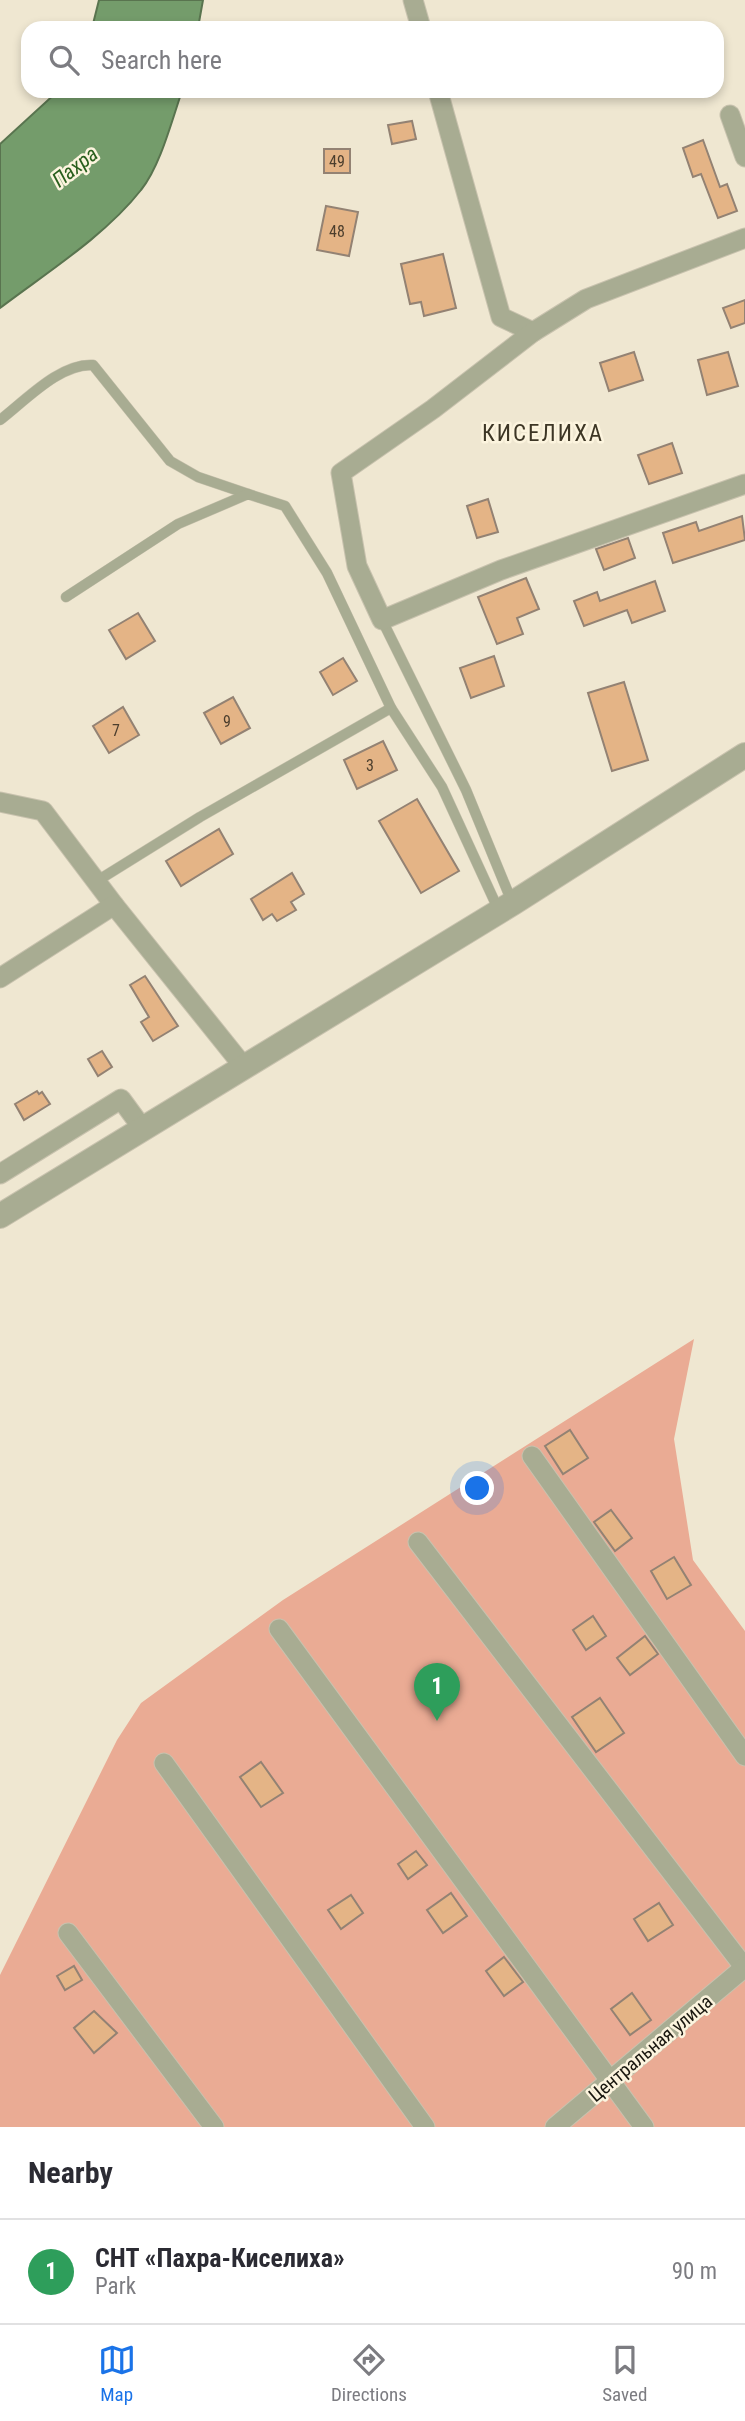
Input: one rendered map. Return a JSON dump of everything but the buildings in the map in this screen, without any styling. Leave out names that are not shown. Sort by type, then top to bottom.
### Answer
[{"type":"street","points":[[413,0],[419,21]]},
{"type":"street","points":[[440,98],[501,317],[533,332]]},
{"type":"street","points":[[730,115],[745,157]]},
{"type":"street","points":[[745,238],[586,299],[533,332],[433,409],[341,473],[357,566],[383,620],[501,570],[745,484]]},
{"type":"street","points":[[0,1216],[506,907],[745,755]]},
{"type":"street","points":[[0,802],[43,811],[114,905],[244,1067]]},
{"type":"street","points":[[0,978],[114,905]]},
{"type":"street","points":[[0,1174],[121,1099],[143,1129]]},
{"type":"street","points":[[531,1456],[745,1756]]},
{"type":"street","points":[[418,1542],[745,1968]]},
{"type":"street","points":[[279,1629],[644,2127]]},
{"type":"street","points":[[164,1763],[425,2127]]},
{"type":"street","points":[[68,1933],[214,2127]]},
{"type":"street","name":"Центральная улица","points":[[555,2127],[610,2084],[745,1968]]},
{"type":"lane","points":[[0,420],[79,364],[93,365],[170,461],[198,477],[285,506],[327,573],[391,708],[442,787],[506,907]]},
{"type":"lane","points":[[66,597],[178,524],[248,494]]},
{"type":"lane","points":[[383,620],[466,790],[506,907]]},
{"type":"lane","points":[[97,881],[391,708]]},
{"type":"shaded area","points":[[694,1339],[674,1439],[693,1560],[745,1631],[745,2127],[0,2127],[0,1975],[117,1740],[141,1703],[283,1600]]},
{"type":"water","points":[[99,0],[203,0],[199,21],[94,21]]},
{"type":"water","name":"Пахра","points":[[50,98],[180,98],[160,156],[141,190],[93,238],[0,308],[0,144]]},
{"type":"place","name":"СНТ «Пахра-Киселиха»","points":[[437,1721]]},
{"type":"district","name":"КИСЕЛИХА","points":[[543,433]]}]
